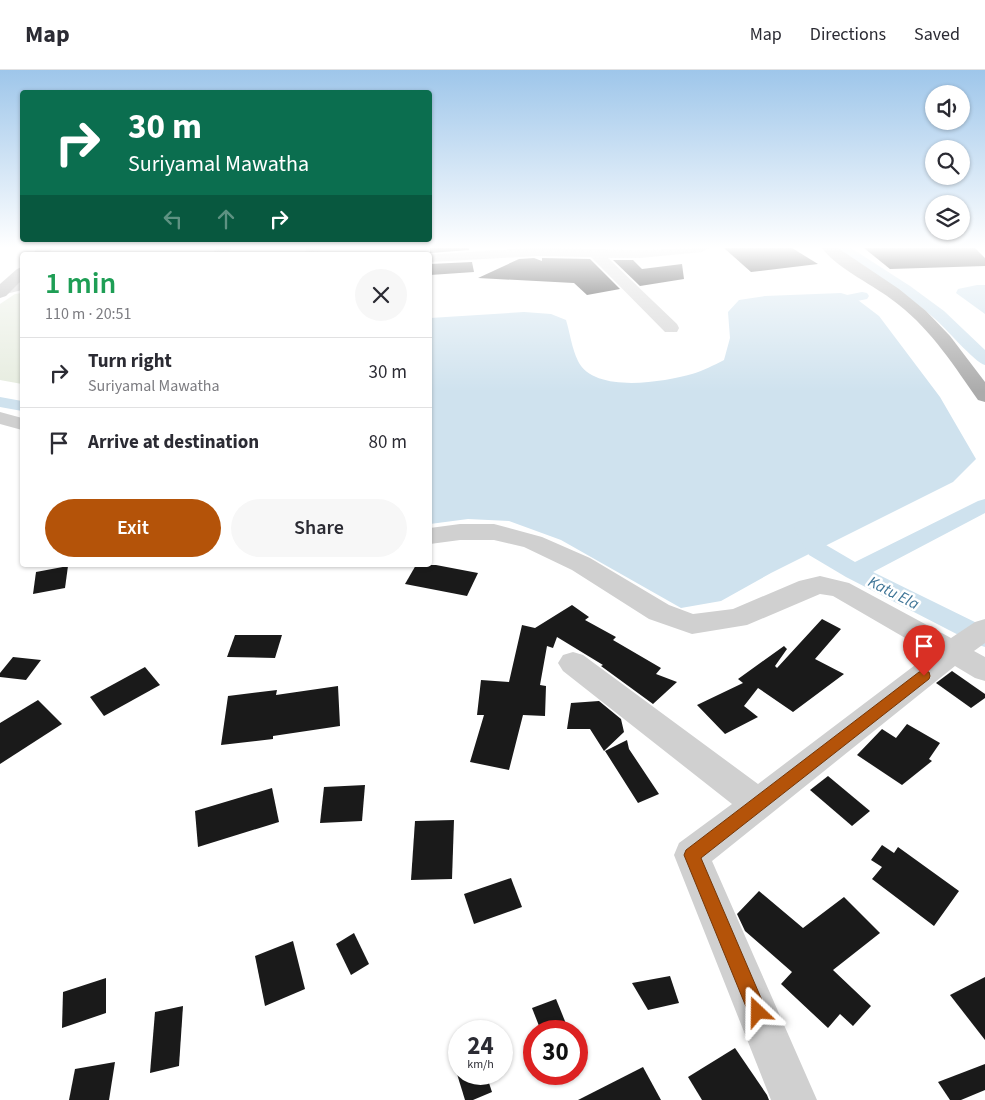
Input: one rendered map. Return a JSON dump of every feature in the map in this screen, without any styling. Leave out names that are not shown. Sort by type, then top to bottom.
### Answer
[{"type":"main road","points":[[899,296],[942,336],[985,396]]},
{"type":"street","points":[[639,296],[671,328]]},
{"type":"street","points":[[0,418],[20,423]]},
{"type":"street","points":[[432,536],[460,532],[494,532],[534,542],[581,564],[659,612],[692,624],[737,618],[808,587],[829,586],[966,643],[985,670]]},
{"type":"street","points":[[794,1100],[692,855],[966,643]]},
{"type":"street","points":[[573,663],[758,804]]},
{"type":"shaded area","points":[[12,296],[20,296],[20,384],[0,380],[0,304]]},
{"type":"water","points":[[765,296],[854,297],[879,316],[940,397],[976,459],[953,482],[771,573],[721,601],[681,608],[561,540],[509,521],[468,519],[432,524],[432,318],[524,312],[551,314],[566,320],[576,356],[586,371],[599,378],[614,382],[648,382],[692,374],[724,360],[730,338],[728,312],[739,300]]},
{"type":"water","points":[[960,296],[985,296],[985,314]]},
{"type":"building","points":[[432,565],[436,565],[478,573],[467,596],[405,584],[415,567],[432,567]]},
{"type":"building","points":[[68,567],[65,588],[33,594],[36,572]]},
{"type":"building","points":[[572,605],[589,617],[585,620],[616,637],[613,640],[661,668],[656,674],[677,682],[653,704],[601,666],[603,665],[557,637],[553,648],[547,646],[540,685],[546,686],[545,716],[523,715],[509,770],[470,762],[484,715],[477,715],[481,680],[509,682],[522,625],[535,628]]},
{"type":"building","points":[[822,619],[841,629],[815,659],[844,674],[793,712],[758,688],[744,706],[758,717],[725,734],[697,705],[743,683],[738,679],[784,646],[787,649],[775,666],[777,668]]},
{"type":"building","points":[[235,635],[282,635],[275,658],[227,657]]},
{"type":"building","points":[[13,657],[41,660],[26,680],[0,677],[0,673]]},
{"type":"building","points":[[145,667],[160,685],[104,716],[90,697]]},
{"type":"building","points":[[952,671],[985,694],[985,698],[971,708],[936,683]]},
{"type":"building","points":[[338,686],[340,726],[273,736],[273,739],[221,745],[228,696],[277,690],[276,695]]},
{"type":"building","points":[[38,700],[62,724],[0,764],[0,723]]},
{"type":"building","points":[[599,701],[621,719],[624,732],[604,751],[590,729],[567,729],[571,703]]},
{"type":"building","points":[[907,724],[940,743],[929,759],[932,761],[902,785],[857,755],[882,729],[896,738]]},
{"type":"building","points":[[627,740],[629,749],[659,794],[638,803],[605,751]]},
{"type":"building","points":[[828,776],[870,811],[852,826],[810,790]]},
{"type":"building","points":[[365,785],[362,821],[320,823],[324,787]]},
{"type":"building","points":[[272,788],[279,822],[198,847],[195,811]]},
{"type":"building","points":[[454,820],[452,879],[411,880],[415,821]]},
{"type":"building","points":[[882,845],[894,853],[898,847],[959,891],[934,926],[872,879],[882,867],[871,860]]},
{"type":"building","points":[[511,878],[522,907],[474,924],[464,894]]},
{"type":"building","points":[[759,891],[803,928],[844,897],[880,933],[833,970],[871,1006],[853,1026],[840,1014],[828,1028],[781,984],[792,972],[745,931],[737,914]]},
{"type":"building","points":[[354,933],[369,964],[351,975],[336,944]]},
{"type":"building","points":[[293,941],[305,989],[265,1006],[255,956]]},
{"type":"building","points":[[670,976],[679,1003],[648,1010],[632,983]]},
{"type":"building","points":[[985,977],[985,1040],[950,995]]},
{"type":"building","points":[[106,978],[106,1013],[62,1028],[63,992]]},
{"type":"building","points":[[556,999],[565,1020],[537,1020],[532,1008]]},
{"type":"building","points":[[183,1006],[179,1066],[150,1073],[155,1012]]},
{"type":"building","points":[[735,1048],[769,1100],[702,1100],[688,1077]]},
{"type":"building","points":[[115,1062],[109,1100],[69,1100],[75,1069]]},
{"type":"building","points":[[985,1064],[985,1090],[961,1100],[950,1100],[938,1082]]},
{"type":"building","points":[[643,1067],[661,1100],[578,1100]]},
{"type":"building","points":[[460,1085],[490,1085],[492,1092],[473,1100],[465,1100]]},
{"type":"waterway","points":[[823,308],[832,302],[862,296]]},
{"type":"waterway","name":"Katu Ela","points":[[915,296],[955,328],[985,360]]},
{"type":"waterway","points":[[0,402],[20,406]]},
{"type":"waterway","name":"Katu Ela","points":[[854,572],[985,505]]},
{"type":"waterway","points":[[808,523],[805,528],[817,550],[854,572]]},
{"type":"waterway","name":"Katu Ela","points":[[854,572],[985,638]]},
{"type":"route","points":[[758,1012],[692,855],[924,676]]}]
